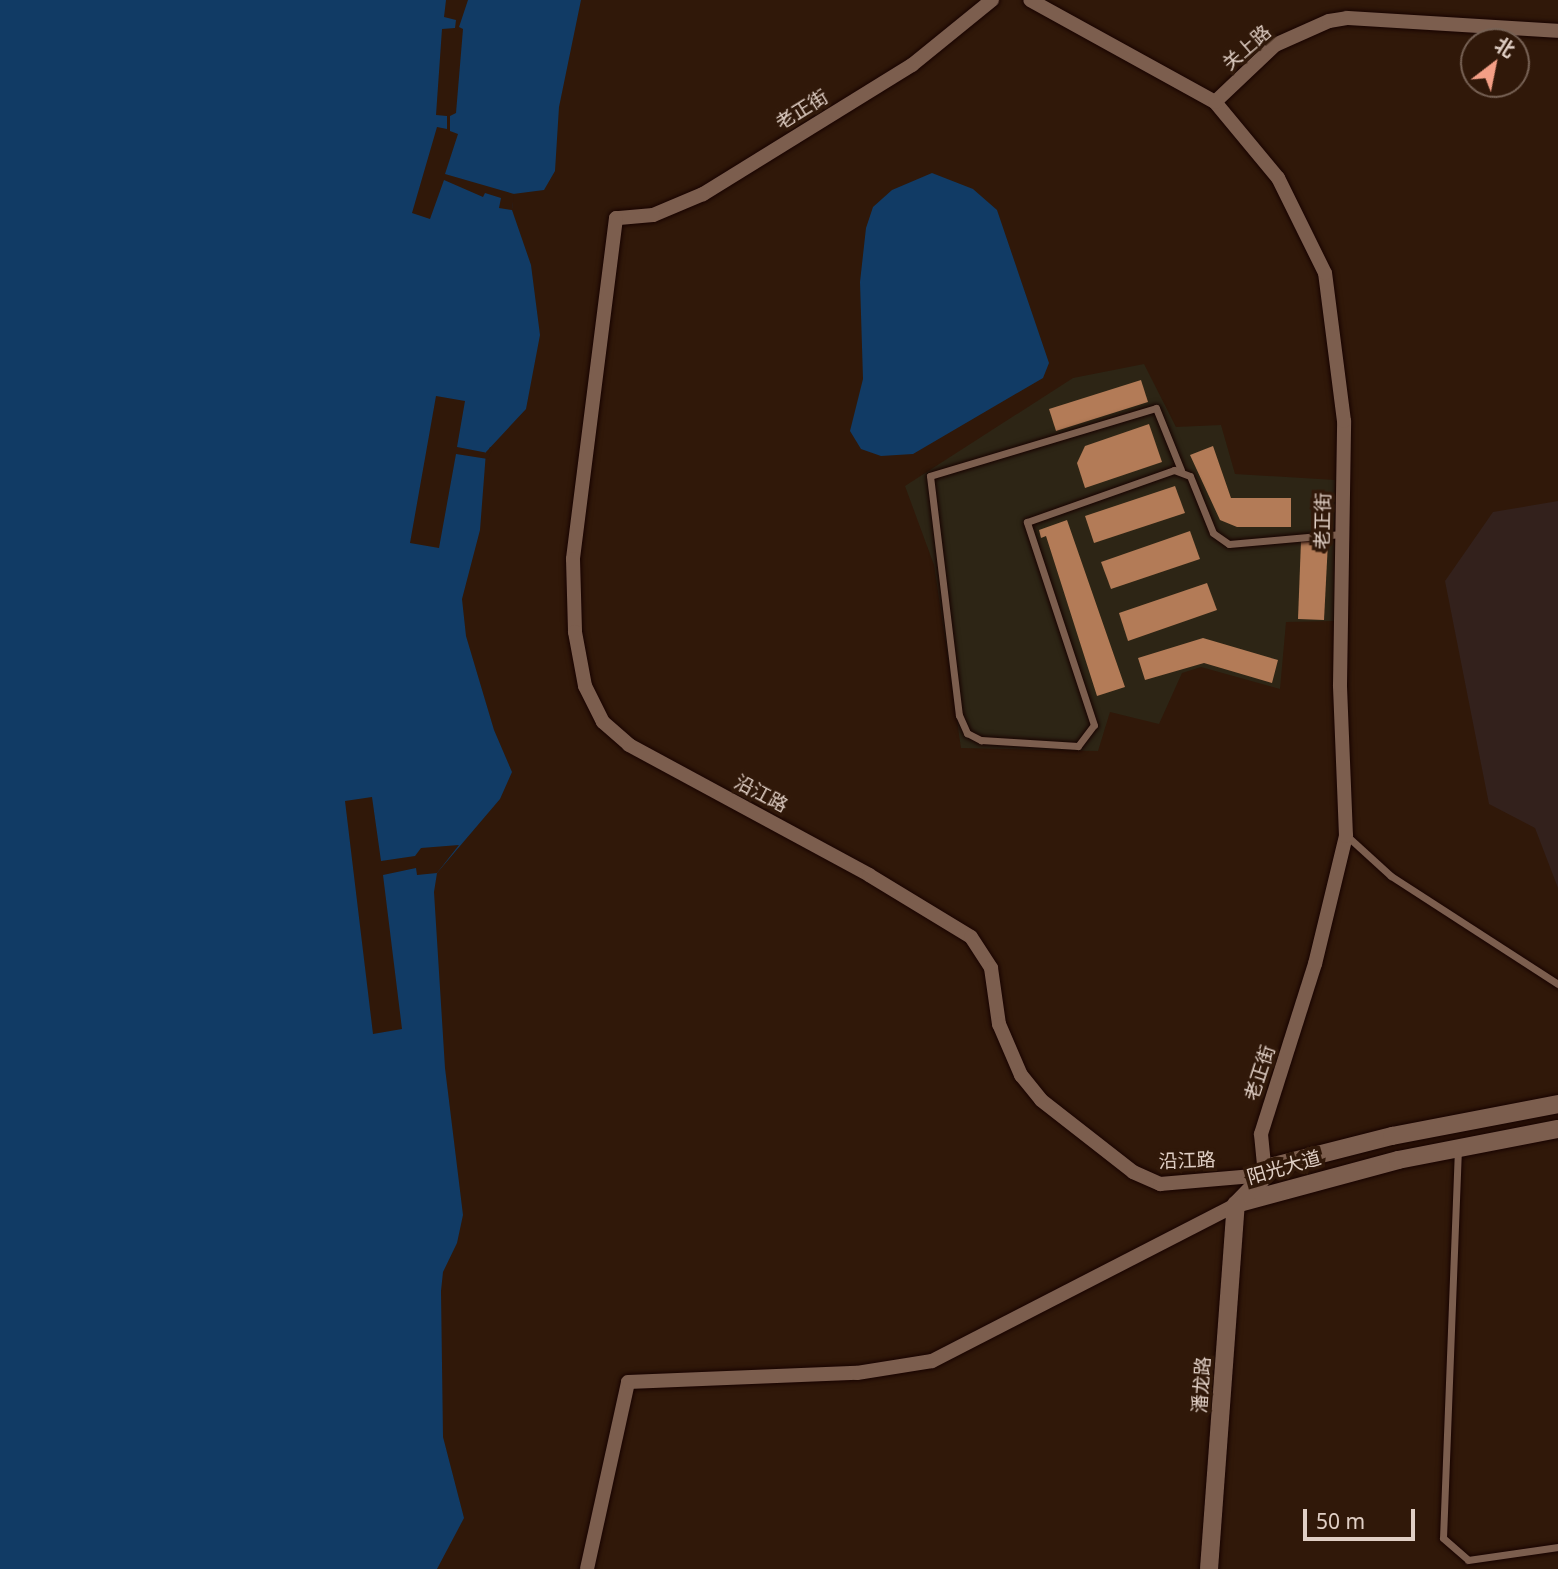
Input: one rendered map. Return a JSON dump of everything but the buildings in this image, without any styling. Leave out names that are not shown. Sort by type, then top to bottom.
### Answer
[{"type":"street","name":"老正街","points":[[616,218],[653,215],[703,194],[912,65],[992,0]]},
{"type":"street","name":"老正街","points":[[1030,0],[1215,102],[1278,178],[1325,273],[1344,421],[1340,685],[1346,836],[1315,964],[1261,1135],[1265,1175]]},
{"type":"street","name":"关上路","points":[[1215,102],[1275,45],[1329,21],[1348,18],[1558,31]]},
{"type":"street","name":"沿江路","points":[[616,218],[572,584],[579,659],[595,711],[629,745],[869,874],[971,937],[991,968],[999,1024],[1021,1075],[1041,1100],[1133,1172],[1160,1184],[1265,1175]]},
{"type":"street","name":"阳光大道","points":[[1236,1205],[1274,1166],[1345,1147],[1558,1104]]},
{"type":"street","name":"阳光大道","points":[[1236,1205],[1339,1174],[1558,1129]]},
{"type":"street","points":[[587,1569],[628,1382],[857,1373],[932,1361],[1236,1205]]},
{"type":"street","name":"潘龙路","points":[[1209,1569],[1236,1205]]},
{"type":"lane","points":[[1181,470],[1027,522],[1094,718],[1088,738],[1078,746],[981,740],[967,733],[959,715],[930,477],[1156,408],[1181,470],[1191,476],[1213,533],[1229,544],[1342,534]]},
{"type":"lane","points":[[1346,836],[1391,876],[1558,984]]},
{"type":"lane","points":[[1458,1148],[1443,1538],[1468,1560],[1558,1547]]},
{"type":"shaded area","points":[[1144,364],[1176,427],[1221,425],[1235,474],[1335,480],[1334,621],[1286,622],[1280,689],[1201,667],[1182,673],[1159,724],[1110,712],[1098,751],[961,748],[934,565],[905,486],[1073,378]]},
{"type":"shaded area","points":[[1558,501],[1558,888],[1535,828],[1489,804],[1445,581],[1493,512]]},
{"type":"water","points":[[0,0],[581,0],[559,107],[555,171],[544,190],[513,194],[512,210],[531,265],[540,335],[526,409],[486,452],[480,530],[462,599],[466,636],[494,730],[512,772],[500,799],[437,873],[434,892],[445,1068],[463,1215],[457,1243],[443,1272],[441,1291],[443,1437],[464,1518],[437,1569],[0,1569]]},
{"type":"water","points":[[932,173],[973,189],[997,210],[1049,363],[1043,378],[913,454],[881,456],[861,449],[850,431],[863,379],[860,282],[866,228],[873,207],[892,190]]},
{"type":"pier","points":[[446,0],[468,0],[459,27],[463,29],[456,113],[450,116],[450,131],[458,134],[445,174],[514,194],[512,210],[499,208],[501,198],[485,193],[483,197],[444,180],[430,219],[412,213],[437,127],[447,129],[447,116],[436,115],[442,29],[455,28],[456,20],[444,17]]},
{"type":"pier","points":[[436,396],[465,401],[457,447],[488,453],[490,447],[493,447],[488,459],[456,454],[439,548],[410,543]]},
{"type":"pier","points":[[372,797],[381,861],[415,856],[421,848],[459,845],[437,873],[417,875],[416,868],[383,875],[402,1029],[373,1034],[345,801]]}]
